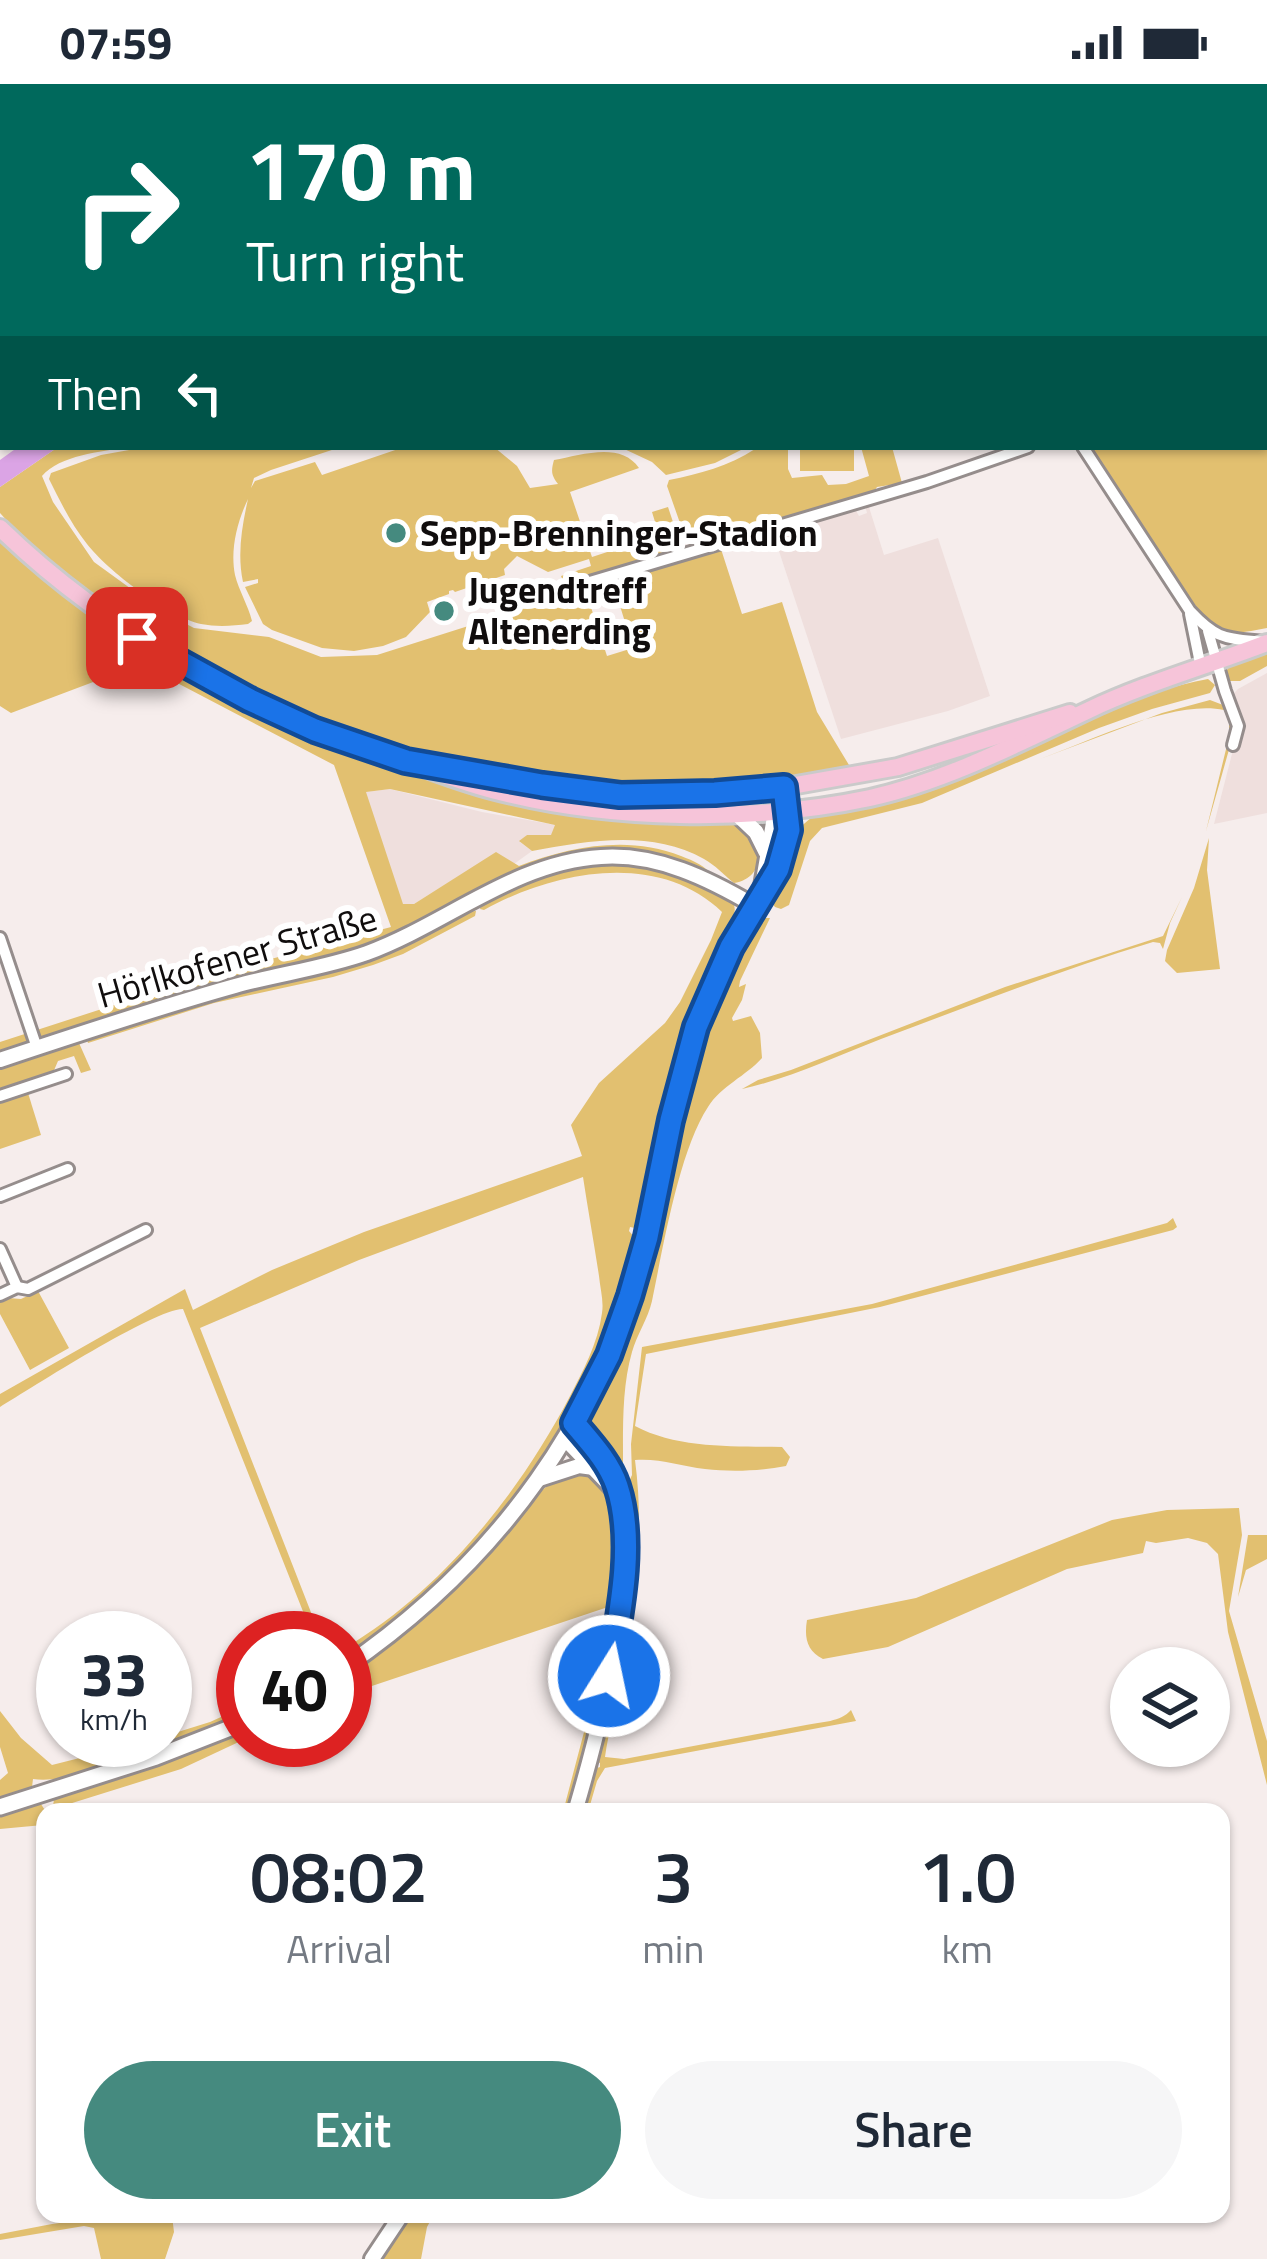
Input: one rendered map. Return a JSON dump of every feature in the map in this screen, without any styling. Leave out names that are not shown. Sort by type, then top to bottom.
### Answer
[{"type":"main road","points":[[0,528],[113,621],[217,684],[315,730],[488,789],[545,802],[664,814],[782,811],[904,789],[1090,710],[1267,643]]},
{"type":"main road","points":[[406,761],[620,795],[715,793],[784,787],[898,766],[1090,710]]},
{"type":"main road","points":[[758,902],[784,787]]},
{"type":"main road","points":[[372,1647],[461,1573],[523,1502],[565,1439],[609,1355],[647,1237],[696,1027],[725,959],[778,869],[789,830],[782,811]]},
{"type":"main road","points":[[737,814],[756,832],[767,854]]},
{"type":"main road","points":[[0,1807],[216,1734]]},
{"type":"street","points":[[584,584],[1019,450]]},
{"type":"street","points":[[1085,450],[1190,611],[1208,631],[1267,643]]},
{"type":"street","points":[[1190,611],[1238,726],[1233,745]]},
{"type":"street","points":[[1208,631],[1209,665]]},
{"type":"street","name":"Hörlkofener Straße","points":[[0,1060],[174,1003],[363,955],[530,874],[575,860],[616,856],[660,862],[758,902]]},
{"type":"street","points":[[0,938],[38,1048]]},
{"type":"street","points":[[0,1096],[66,1074]]},
{"type":"street","points":[[0,1196],[68,1169]]},
{"type":"street","points":[[0,1295],[16,1287],[28,1289],[146,1230]]},
{"type":"street","points":[[0,1250],[16,1287]]},
{"type":"street","points":[[574,1423],[616,1482],[625,1550],[609,1676],[577,1803]]},
{"type":"street","points":[[565,1439],[621,1503]]},
{"type":"street","points":[[539,1479],[579,1466],[594,1468]]},
{"type":"street","points":[[372,2259],[396,2223]]},
{"type":"shaded area","points":[[14,450],[54,450],[0,487],[0,460]]},
{"type":"shaded area","points":[[54,450],[110,450],[70,459],[42,476],[53,502],[94,562],[163,612],[194,628],[269,637],[321,657],[377,655],[585,589],[607,656],[633,648],[612,580],[720,546],[742,614],[782,602],[817,712],[852,770],[782,781],[640,788],[498,774],[360,738],[294,712],[197,664],[136,627],[24,539],[0,513],[0,487]]},
{"type":"shaded area","points":[[129,450],[332,450],[271,470],[254,478],[251,488],[255,481],[315,462],[322,475],[395,450],[498,450],[517,466],[530,488],[558,484],[552,473],[554,460],[611,452],[639,468],[570,492],[592,557],[659,535],[652,512],[668,507],[681,546],[562,586],[556,584],[563,581],[561,576],[591,566],[589,559],[548,572],[517,556],[504,569],[505,575],[427,602],[430,612],[406,637],[354,651],[322,648],[263,624],[245,587],[258,579],[243,582],[241,572],[248,499],[233,556],[252,621],[248,624],[213,626],[187,620],[123,579],[81,536],[49,479],[51,473]]},
{"type":"shaded area","points":[[626,450],[741,450],[715,463],[666,475]]},
{"type":"shaded area","points":[[753,450],[788,450],[792,478],[822,475],[828,485],[846,484],[869,476],[862,450],[893,450],[902,483],[691,546],[667,486],[669,480],[724,465]]},
{"type":"shaded area","points":[[800,450],[854,450],[854,471],[800,471]]},
{"type":"shaded area","points":[[1089,450],[1267,450],[1267,628],[1229,632],[1208,624]]},
{"type":"shaded area","points":[[868,504],[884,555],[938,538],[990,696],[841,739],[773,533],[855,509],[859,516],[867,513]]},
{"type":"shaded area","points":[[0,540],[71,599],[153,656],[274,720],[359,754],[461,784],[666,822],[739,827],[756,844],[756,868],[734,883],[708,861],[684,850],[641,841],[597,841],[532,851],[519,841],[527,835],[551,835],[555,825],[390,789],[366,792],[403,904],[414,904],[496,852],[519,866],[579,849],[641,846],[690,860],[713,877],[645,855],[573,854],[362,949],[0,1054],[0,1042],[188,981],[391,927],[334,765],[141,664],[11,713],[0,706]]},
{"type":"shaded area","points":[[1267,653],[1267,666],[1240,681],[1229,681],[1225,673],[1229,667]]},
{"type":"shaded area","points":[[1267,673],[1267,813],[1214,824],[1233,750],[1232,728],[1223,705],[1238,689]]},
{"type":"shaded area","points":[[1208,679],[1215,685],[1210,693],[1099,728],[922,803],[822,828],[810,841],[789,905],[781,909],[772,903],[797,830],[813,816],[949,782],[1108,710]]},
{"type":"shaded area","points":[[1210,700],[1223,705],[1232,739],[1206,831],[1229,737],[1224,710],[1181,710],[1142,721]]},
{"type":"shaded area","points":[[465,775],[584,798],[752,797],[766,803],[697,808],[564,798]]},
{"type":"shaded area","points":[[390,789],[556,825],[552,835],[527,835],[520,842],[532,851],[514,864],[496,853],[414,904],[402,904],[365,792]]},
{"type":"shaded area","points":[[1209,838],[1207,870],[1220,969],[1177,973],[1165,961],[1167,950]]},
{"type":"shaded area","points":[[634,863],[689,878],[728,898],[735,913],[682,1045],[643,1213],[629,1231],[636,1239],[635,1252],[598,1357],[554,1441],[501,1520],[429,1595],[372,1638],[372,1630],[445,1569],[501,1505],[580,1378],[602,1308],[583,1177],[359,1260],[200,1328],[310,1611],[303,1611],[183,1309],[147,1321],[0,1407],[0,1394],[185,1289],[193,1310],[272,1270],[364,1232],[582,1156],[571,1125],[599,1083],[665,1023],[680,1002],[722,912],[668,880],[605,873],[542,885],[480,909],[482,901],[584,864]]},
{"type":"shaded area","points":[[1182,897],[1163,949],[1153,942],[1119,953],[742,1089],[1005,987],[1163,936]]},
{"type":"shaded area","points":[[476,911],[475,916],[403,954],[373,965],[214,1003],[88,1043],[86,1037],[179,1006],[338,967],[463,912]]},
{"type":"shaded area","points":[[762,918],[770,918],[740,981],[739,987],[746,984],[732,1018],[751,1016],[760,1033],[762,1058],[713,1100],[689,1148],[650,1308],[629,1365],[619,1468],[596,1438],[592,1417],[644,1288],[706,1032],[738,957]]},
{"type":"shaded area","points":[[74,1041],[91,1070],[81,1073],[74,1056],[58,1061],[52,1075],[0,1092],[0,1064]]},
{"type":"shaded area","points":[[28,1093],[41,1135],[0,1149],[0,1102]]},
{"type":"shaded area","points":[[1173,1218],[1177,1227],[880,1307],[646,1354],[635,1426],[688,1442],[782,1447],[790,1457],[786,1466],[746,1470],[635,1460],[639,1544],[634,1601],[605,1757],[624,1759],[824,1722],[851,1710],[856,1721],[605,1768],[591,1803],[583,1803],[594,1769],[600,1767],[595,1761],[615,1672],[625,1490],[632,1475],[631,1444],[642,1347],[872,1304]]},
{"type":"shaded area","points":[[38,1291],[69,1348],[30,1370],[0,1314],[0,1301]]},
{"type":"shaded area","points":[[569,1472],[589,1473],[613,1499],[619,1526],[615,1616],[571,1803],[565,1803],[611,1606],[372,1686],[372,1656],[434,1606],[533,1499]]},
{"type":"shaded area","points":[[1239,1508],[1242,1535],[1229,1611],[1267,1741],[1267,1785],[1228,1632],[1218,1554],[1207,1543],[1188,1538],[1146,1541],[1143,1553],[1067,1569],[888,1647],[823,1659],[808,1643],[807,1620],[916,1598],[1112,1520],[1167,1510]]},
{"type":"shaded area","points":[[1248,1535],[1267,1535],[1267,1559],[1246,1570],[1238,1597]]},
{"type":"shaded area","points":[[0,1711],[36,1751],[36,1767],[108,1767],[33,1779],[32,1787],[0,1801],[0,1780],[8,1773],[0,1747]]},
{"type":"shaded area","points":[[216,1719],[216,1727],[192,1737],[192,1728]]},
{"type":"shaded area","points":[[216,1739],[216,1753],[192,1764],[192,1747]]},
{"type":"shaded area","points":[[137,1767],[185,1767],[72,1803],[54,1803],[54,1797]]},
{"type":"shaded area","points":[[36,1804],[36,1826],[0,1829],[0,1813]]},
{"type":"shaded area","points":[[173,2223],[174,2232],[165,2259],[101,2259],[94,2228],[84,2226],[0,2240],[0,2234],[52,2224]]},
{"type":"shaded area","points":[[402,2223],[429,2223],[421,2259],[378,2259]]},
{"type":"place","name":"Sepp-Brenninger-Stadion","points":[[396,533]]},
{"type":"place","name":"Jugendtreff Altenerding","points":[[444,611]]},
{"type":"route","points":[[137,638],[217,684],[315,730],[406,761],[620,795],[784,787],[789,830],[778,869],[731,947],[696,1027],[630,1296],[609,1355],[574,1423],[604,1460],[621,1503],[622,1597],[609,1676]]}]
